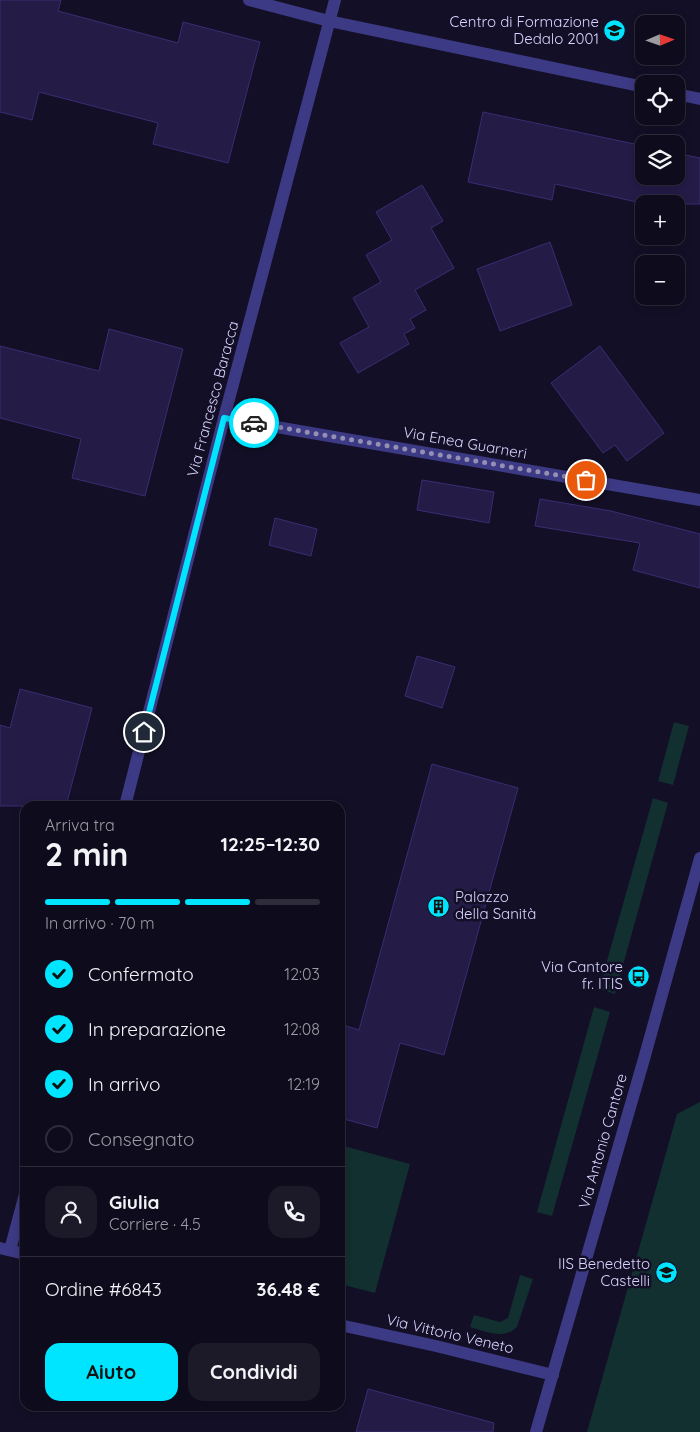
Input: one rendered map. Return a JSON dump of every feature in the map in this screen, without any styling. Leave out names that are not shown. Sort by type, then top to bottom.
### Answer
[{"type":"street","points":[[249,0],[329,21],[635,86]]},
{"type":"street","name":"Via Francesco Baracca","points":[[125,801],[224,418],[335,0]]},
{"type":"street","points":[[685,96],[700,99]]},
{"type":"street","name":"Via Enea Guarneri","points":[[224,418],[700,500]]},
{"type":"street","name":"Via Antonio Cantore","points":[[536,1432],[700,858]]},
{"type":"street","points":[[20,1208],[5,1249],[20,1253]]},
{"type":"street","name":"Via Vittorio Veneto","points":[[345,1326],[436,1346],[553,1376]]},
{"type":"green space","points":[[674,722],[689,726],[673,785],[658,781]]},
{"type":"green space","points":[[653,798],[668,803],[615,994],[599,989]]},
{"type":"green space","points":[[594,1007],[610,1012],[552,1216],[537,1212]]},
{"type":"green space","name":"IIS Benedetto Castelli","points":[[700,1102],[700,1432],[587,1432],[677,1114]]},
{"type":"green space","points":[[345,1146],[410,1164],[375,1293],[345,1285]]},
{"type":"green space","points":[[520,1275],[533,1279],[517,1327],[506,1333],[495,1334],[470,1327],[474,1315],[500,1322],[508,1318]]},
{"type":"building","points":[[0,0],[61,0],[58,11],[178,43],[183,22],[260,42],[228,163],[153,144],[158,123],[39,92],[32,120],[0,112]]},
{"type":"building","points":[[483,112],[635,144],[635,185],[685,185],[685,155],[700,158],[700,204],[685,204],[685,195],[635,195],[635,202],[555,184],[552,200],[468,182]]},
{"type":"building","points":[[422,185],[443,221],[431,228],[454,268],[415,290],[426,310],[410,319],[415,328],[404,334],[409,344],[358,373],[340,343],[369,327],[353,298],[381,282],[366,255],[392,240],[376,212]]},
{"type":"building","points":[[550,242],[572,305],[500,331],[477,269]]},
{"type":"building","points":[[109,329],[183,349],[145,496],[72,478],[81,439],[0,418],[0,346],[99,371]]},
{"type":"building","points":[[600,346],[664,433],[627,461],[615,445],[603,453],[551,383]]},
{"type":"building","points":[[422,480],[494,492],[489,523],[417,510]]},
{"type":"building","points":[[540,499],[611,511],[700,534],[700,588],[633,570],[640,543],[535,526]]},
{"type":"building","points":[[275,518],[317,529],[311,556],[269,545]]},
{"type":"building","points":[[417,656],[455,667],[442,708],[405,696]]},
{"type":"building","points":[[20,689],[92,708],[67,801],[20,801],[20,806],[0,806],[0,725],[10,728]]},
{"type":"building","name":"Palazzo della Sanità","points":[[432,764],[518,788],[444,1055],[400,1043],[377,1128],[345,1119],[345,1026],[359,1030]]},
{"type":"building","points":[[368,1389],[494,1423],[493,1432],[356,1432]]},
{"type":"way so far","points":[[254,423],[586,480]]},
{"type":"place","name":"Centro di Formazione Dedalo 2001","points":[[615,31]]},
{"type":"place","name":"Palazzo della Sanità","points":[[439,906]]},
{"type":"place","name":"Via Cantore fr. ITIS","points":[[639,976]]},
{"type":"place","name":"IIS Benedetto Castelli","points":[[666,1273]]},
{"type":"route","points":[[144,732],[224,418],[254,423]]}]
